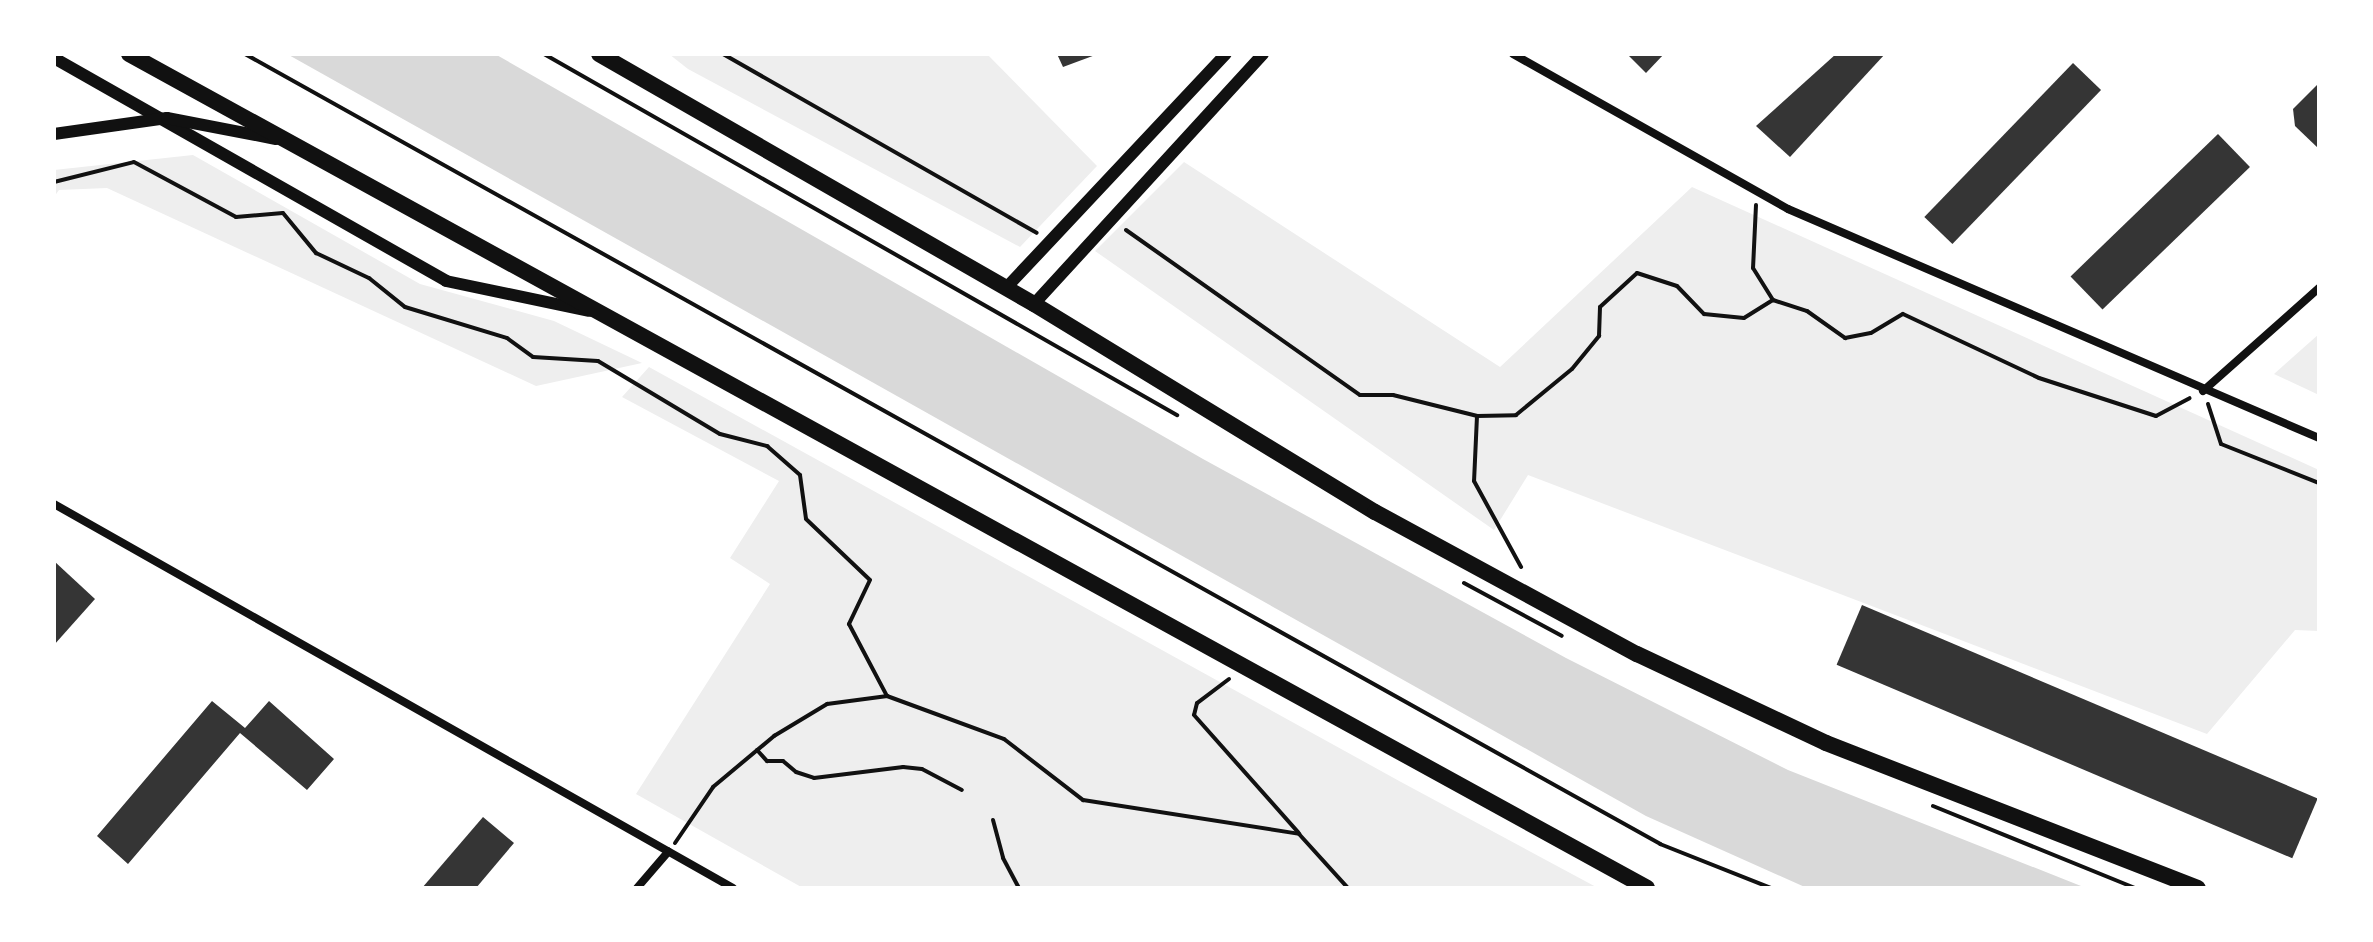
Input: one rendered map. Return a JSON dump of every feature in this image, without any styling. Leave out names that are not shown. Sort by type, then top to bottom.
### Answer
[{"type":"highway","points":[[129,54],[1647,888]]},
{"type":"highway","points":[[599,54],[1034,304],[1375,512],[1637,654],[1826,743],[2198,888]]},
{"type":"street","points":[[1006,288],[1226,54]]},
{"type":"street","points":[[1034,304],[1263,54]]},
{"type":"street","points":[[1513,54],[1758,194],[2203,391],[2319,438]]},
{"type":"street","points":[[54,58],[167,118],[446,281],[603,314]]},
{"type":"street","points":[[54,134],[167,118],[289,142]]},
{"type":"street","points":[[2203,391],[2319,288]]},
{"type":"street","points":[[54,504],[733,888]]},
{"type":"street","points":[[637,888],[668,852]]},
{"type":"path","points":[[245,54],[1660,844],[1771,888]]},
{"type":"path","points":[[723,54],[1050,241]]},
{"type":"path","points":[[54,182],[134,162],[236,217],[283,213],[316,253],[369,278],[405,307],[507,338],[533,357],[598,361],[720,434],[767,446],[800,475],[806,519],[870,580],[849,624],[887,696]]},
{"type":"path","points":[[1758,194],[1751,236],[1753,268],[1773,300],[1807,311],[1845,338],[1871,333],[1903,314],[2039,378],[2156,416],[2203,391],[2221,444],[2319,483]]},
{"type":"path","points":[[1126,230],[1360,395],[1393,395],[1477,416],[1516,415],[1572,369],[1599,336],[1600,307],[1637,273],[1677,286],[1704,314],[1744,318],[1773,300]]},
{"type":"path","points":[[1477,416],[1474,481],[1521,567]]},
{"type":"path","points":[[1229,679],[1197,703],[1194,715],[1348,888]]},
{"type":"path","points":[[668,852],[713,787],[757,750],[827,704],[887,696],[1004,739],[1083,800],[1299,834]]},
{"type":"path","points":[[757,750],[767,761],[783,761],[796,772],[814,778],[903,767],[922,769],[962,790]]},
{"type":"path","points":[[1153,812],[1154,804]]},
{"type":"path","points":[[993,820],[1003,858],[1019,888]]},
{"type":"shaded area","points":[[287,54],[495,54],[1203,459],[1566,658],[1788,770],[2086,888],[1807,888],[1646,816]]},
{"type":"shaded area","points":[[669,54],[987,54],[1097,166],[1020,247],[688,69]]},
{"type":"shaded area","points":[[193,155],[420,284],[554,321],[642,363],[536,386],[107,188],[59,190],[54,197],[54,170]]},
{"type":"shaded area","points":[[1184,162],[1500,367],[1692,187],[2319,470],[2319,631],[2295,630],[2207,734],[1528,475],[1494,530],[1095,251]]},
{"type":"shaded area","points":[[2319,334],[2319,395],[2274,374]]},
{"type":"shaded area","points":[[649,367],[1598,888],[803,888],[636,794],[770,584],[730,558],[779,481],[622,397]]},
{"type":"building","points":[[1057,54],[1098,54],[1063,67]]},
{"type":"building","points":[[1627,54],[1664,54],[1646,73]]},
{"type":"building","points":[[1836,54],[1885,54],[1790,157],[1756,126]]},
{"type":"building","points":[[2073,63],[2101,90],[1952,244],[1924,217]]},
{"type":"building","points":[[2319,83],[2319,149],[2295,126],[2293,109]]},
{"type":"building","points":[[2218,134],[2250,167],[2102,309],[2071,276]]},
{"type":"building","points":[[54,561],[95,599],[54,645]]},
{"type":"building","points":[[1862,605],[2318,798],[2292,858],[1837,665]]},
{"type":"building","points":[[212,701],[245,728],[269,701],[334,759],[307,790],[240,733],[128,864],[97,836]]},
{"type":"building","points":[[483,817],[514,843],[476,888],[422,888]]}]
